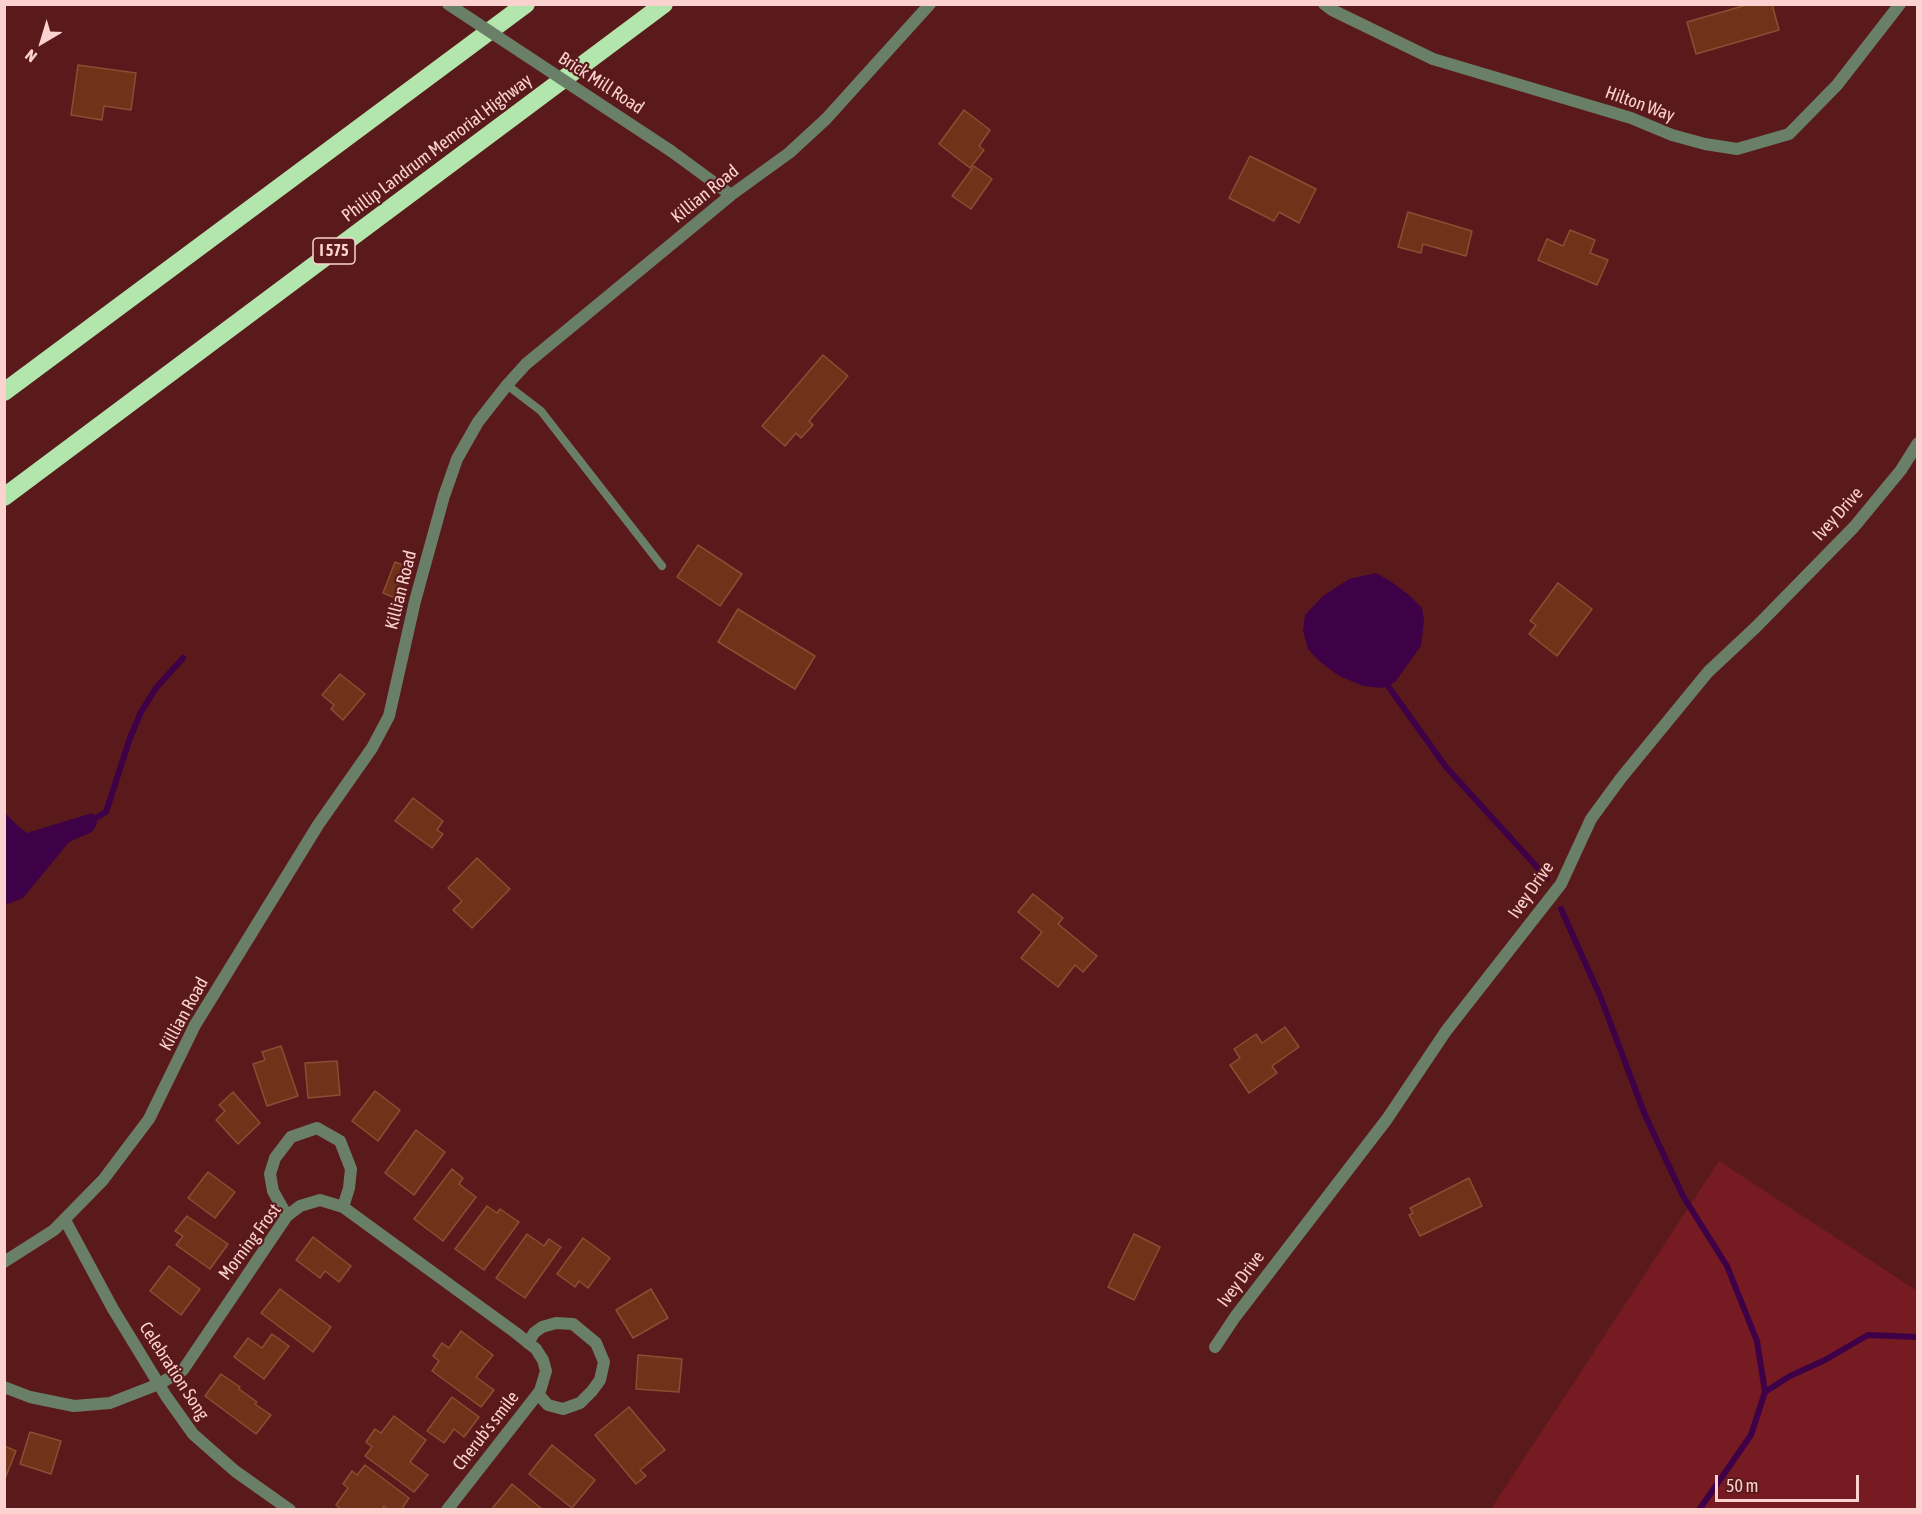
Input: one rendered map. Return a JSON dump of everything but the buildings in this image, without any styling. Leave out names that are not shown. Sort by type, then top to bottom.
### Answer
[{"type":"highway","points":[[4,392],[526,4]]},
{"type":"highway","name":"Phillip Landrum Memorial Highway","points":[[4,497],[664,4]]},
{"type":"street","name":"Brick Mill Road","points":[[448,4],[671,151],[731,195]]},
{"type":"street","name":"Killian Road","points":[[4,1262],[54,1230],[103,1180],[149,1119],[195,1025],[318,825],[372,748],[389,716],[415,601],[444,496],[457,459],[478,422],[526,364],[731,195],[789,153],[826,119],[930,4]]},
{"type":"street","name":"Hilton Way","points":[[1324,4],[1433,59],[1631,118],[1672,135],[1705,144],[1737,149],[1789,134],[1837,85],[1900,4]]},
{"type":"street","name":"Ivey Drive","points":[[1215,1347],[1235,1317],[1387,1119],[1446,1031],[1561,884],[1591,819],[1621,778],[1707,672],[1756,627],[1854,527],[1901,470],[1917,443]]},
{"type":"street","points":[[287,1216],[273,1191],[270,1174],[275,1158],[291,1137],[317,1128],[340,1141],[351,1169],[349,1188],[343,1207]]},
{"type":"street","name":"Morning Frost","points":[[4,1387],[30,1397],[74,1406],[110,1403],[159,1384],[183,1370],[287,1216],[300,1206],[320,1200],[343,1207],[536,1349],[543,1360],[546,1371]]},
{"type":"street","name":"Celebration Song","points":[[64,1220],[113,1309],[193,1434],[235,1472],[290,1509]]},
{"type":"street","points":[[528,1343],[534,1333],[542,1327],[556,1323],[573,1324],[596,1343],[604,1362],[600,1380],[580,1403],[563,1409],[548,1405],[538,1394]]},
{"type":"street","name":"Cherub's smile","points":[[447,1509],[538,1394],[546,1371]]},
{"type":"lane","points":[[507,385],[541,411],[662,566]]},
{"type":"shaded area","points":[[1376,573],[1409,595],[1422,608],[1424,620],[1421,646],[1395,682],[1382,688],[1364,686],[1339,676],[1308,649],[1303,631],[1305,615],[1323,596],[1349,579]]},
{"type":"shaded area","points":[[4,812],[27,833],[92,813],[97,824],[92,832],[69,842],[23,898],[5,905]]},
{"type":"shaded area","points":[[1719,1161],[1917,1291],[1917,1509],[1491,1509]]},
{"type":"waterway","points":[[96,818],[106,812],[141,712],[156,688],[183,658]]},
{"type":"waterway","points":[[1388,686],[1446,767],[1547,878]]},
{"type":"waterway","points":[[1561,909],[1601,998],[1645,1115],[1683,1196],[1727,1266],[1757,1341],[1765,1392],[1751,1435],[1699,1510]]},
{"type":"waterway","points":[[1765,1392],[1790,1376],[1825,1360],[1868,1335],[1918,1337]]}]
